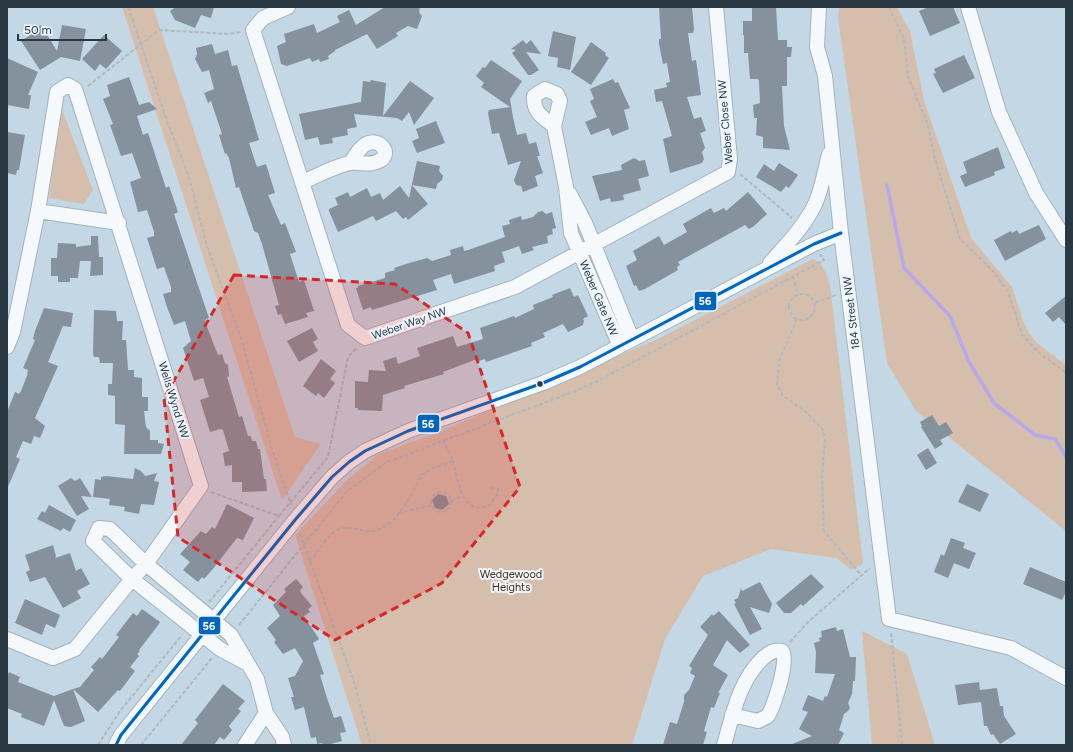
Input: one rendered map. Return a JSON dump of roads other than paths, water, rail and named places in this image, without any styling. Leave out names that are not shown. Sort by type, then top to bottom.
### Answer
[{"type":"street","name":"Weber Way NW","points":[[288,7],[263,18],[252,30],[348,325],[365,338],[515,287],[587,248]]},
{"type":"street","name":"Weber Close NW","points":[[587,248],[728,172],[730,159],[716,7]]},
{"type":"street","name":"184 Street NW","points":[[819,7],[817,48],[825,76],[841,233],[889,619],[1011,648],[1066,678]]},
{"type":"street","points":[[968,7],[999,112],[1036,193],[1066,240]]},
{"type":"street","name":"Wells Wynd NW","points":[[38,211],[57,92],[68,85],[75,89],[119,223],[201,486],[146,564]]},
{"type":"street","points":[[554,126],[566,187],[571,233],[587,248]]},
{"type":"street","points":[[763,271],[802,227],[816,202],[831,146]]},
{"type":"street","points":[[302,182],[351,162]]},
{"type":"street","points":[[7,347],[13,332],[38,211],[119,223]]},
{"type":"street","points":[[116,745],[122,735],[295,520],[332,477],[348,462],[365,451],[408,431],[580,367],[814,244],[841,233]]},
{"type":"street","name":"Weber Gate NW","points":[[587,248],[632,339]]},
{"type":"street","name":"Weber Gate NW","points":[[587,248],[620,346]]},
{"type":"street","points":[[248,664],[220,648],[132,579],[94,541],[99,528],[110,529],[146,564],[215,620],[231,635],[257,679],[266,713],[282,737],[284,745]]},
{"type":"street","points":[[7,639],[53,658],[75,649],[146,564]]},
{"type":"street","points":[[724,745],[732,715],[738,697],[750,672],[768,654],[773,651],[782,651],[785,656],[784,668],[768,716],[758,721],[732,715]]},
{"type":"street","points":[[245,745],[266,713]]},
{"type":"waterway","points":[[887,185],[904,268],[950,316],[969,362],[994,403],[1035,435],[1055,439],[1066,457]]},
{"type":"park label","name":"Wedgewood Heights","points":[[511,580]]}]
